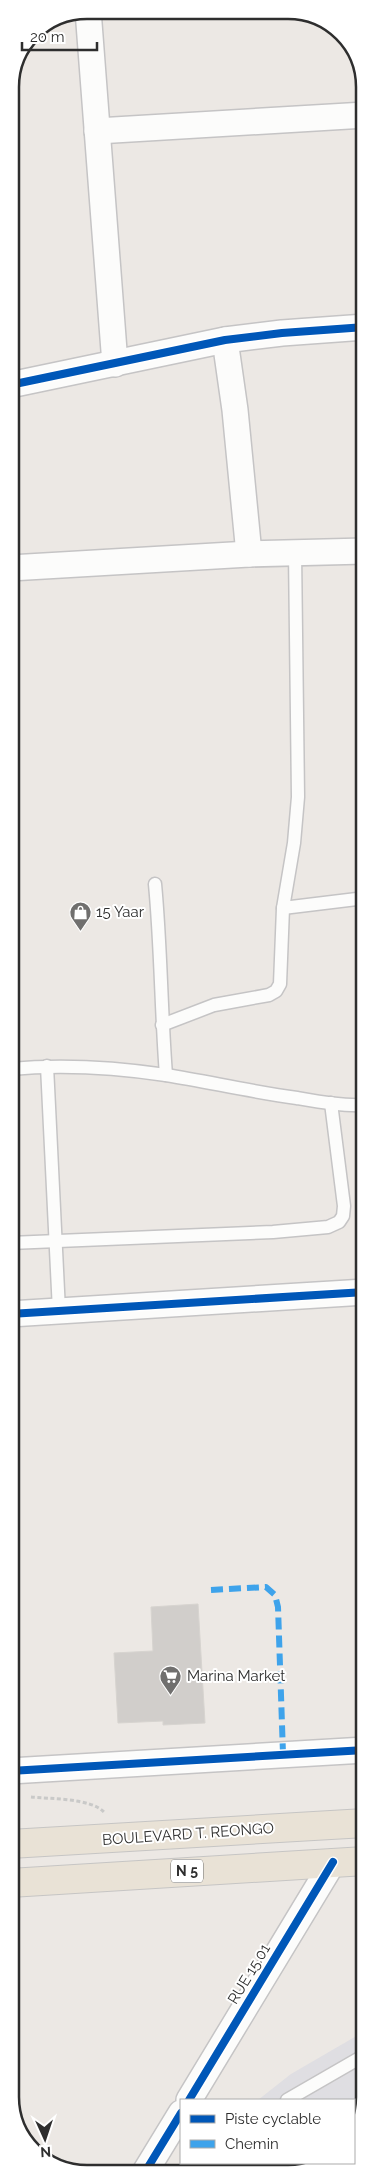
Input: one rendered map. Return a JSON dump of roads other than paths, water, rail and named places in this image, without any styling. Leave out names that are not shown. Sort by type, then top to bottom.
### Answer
[{"type":"highway","name":"BOULEVARD T. REONGO","points":[[19,1844],[356,1824]]},
{"type":"highway","name":"N 5","points":[[19,1881],[356,1861]]},
{"type":"street","points":[[89,19],[115,364]]},
{"type":"street","points":[[97,131],[356,117]]},
{"type":"street","points":[[19,383],[224,340],[282,333],[356,328]]},
{"type":"street","points":[[224,340],[235,410],[249,554]]},
{"type":"street","points":[[19,567],[249,554],[356,551]]},
{"type":"street","points":[[19,1313],[356,1293]]},
{"type":"street","points":[[19,1770],[356,1751]]},
{"type":"street","name":"RUE 15.01","points":[[190,2099],[333,1862]]},
{"type":"street","points":[[150,2165],[180,2115]]},
{"type":"lane","points":[[162,1025],[214,1005],[264,996],[276,991],[280,984],[283,908],[294,843],[298,797],[295,552]]},
{"type":"lane","points":[[155,884],[166,1075]]},
{"type":"lane","points":[[283,908],[356,899]]},
{"type":"lane","points":[[47,1066],[60,1311]]},
{"type":"lane","points":[[19,1068],[91,1066],[166,1075],[253,1092],[331,1104],[356,1105]]},
{"type":"lane","points":[[19,1243],[273,1232],[328,1227],[339,1222],[343,1216],[344,1206],[331,1104]]},
{"type":"lane","points":[[289,2099],[356,2060]]},
{"type":"place","name":"15 Yaar","points":[[80,931]]},
{"type":"place","name":"Marina Market","points":[[171,1695]]}]
